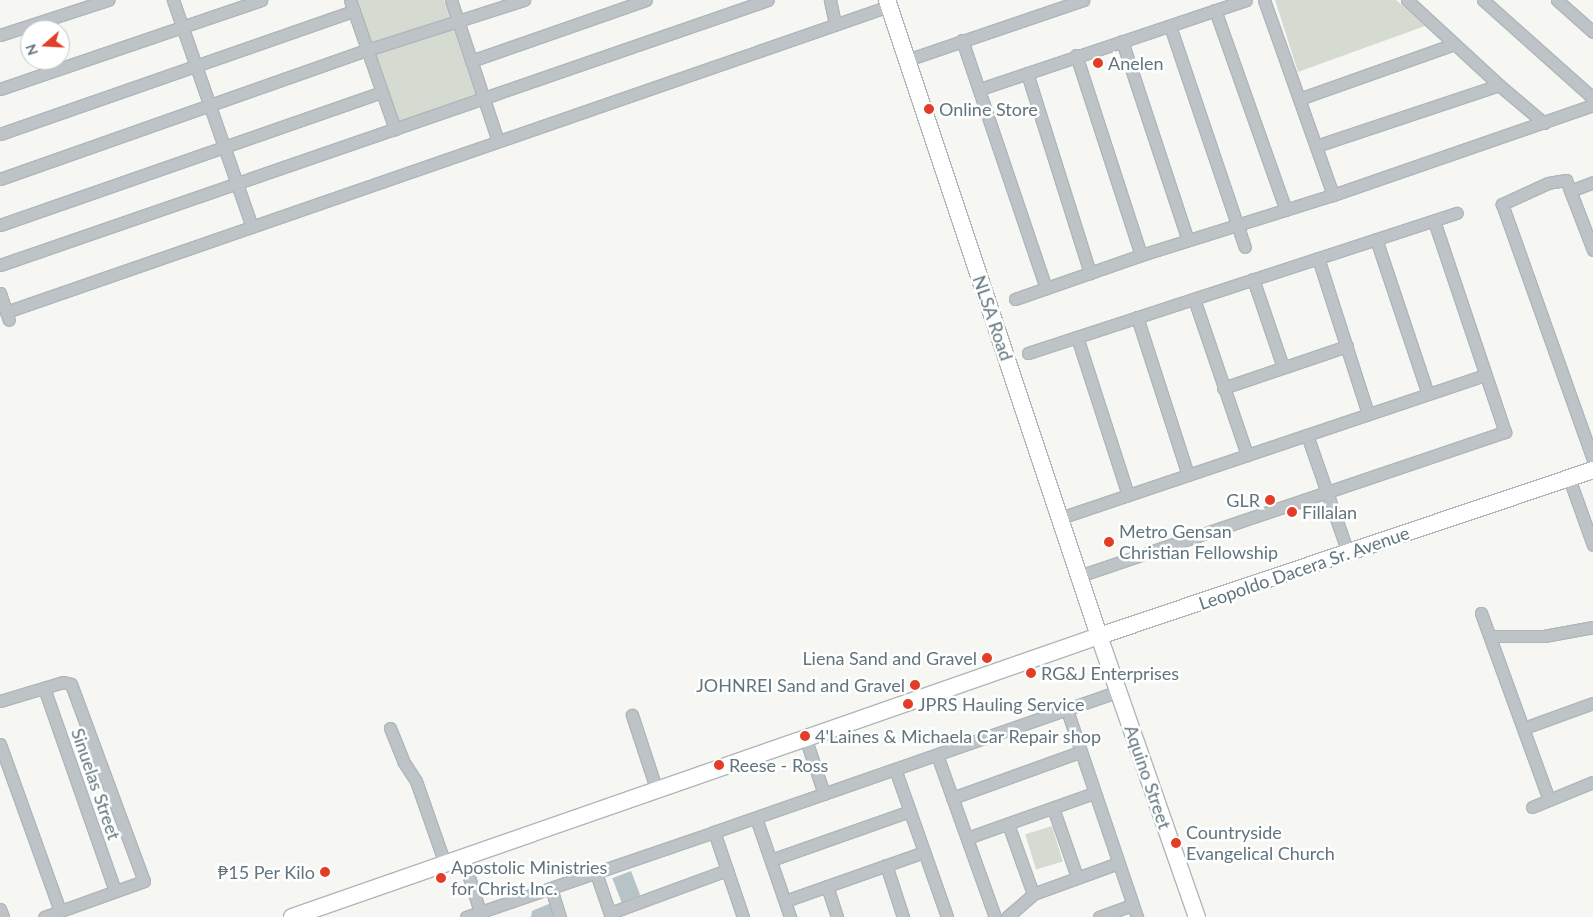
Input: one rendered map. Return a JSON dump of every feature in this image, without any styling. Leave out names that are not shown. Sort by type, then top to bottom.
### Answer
[{"type":"main road","name":"NLSA Road","points":[[888,3],[1099,636]]},
{"type":"main road","name":"Leopoldo Dacera Sr. Avenue","points":[[292,917],[806,740],[1099,636],[1593,470]]},
{"type":"main road","name":"Aquino Street","points":[[1099,636],[1197,917]]},
{"type":"street","points":[[0,35],[108,0]]},
{"type":"street","points":[[173,0],[252,227]]},
{"type":"street","points":[[0,89],[261,0]]},
{"type":"street","points":[[451,0],[498,141]]},
{"type":"street","points":[[0,179],[367,50],[524,0]]},
{"type":"street","points":[[472,61],[646,0]]},
{"type":"street","points":[[0,265],[768,0]]},
{"type":"street","points":[[830,0],[835,24]]},
{"type":"street","points":[[906,60],[1083,0]]},
{"type":"street","points":[[980,89],[1076,55],[1246,0]]},
{"type":"street","points":[[1264,0],[1333,195]]},
{"type":"street","points":[[1407,0],[1499,85],[1544,123]]},
{"type":"street","points":[[1483,0],[1593,98]]},
{"type":"street","points":[[1557,0],[1593,32]]},
{"type":"street","points":[[0,293],[8,316],[252,227],[835,24],[888,3]]},
{"type":"street","points":[[0,134],[196,66],[352,6],[395,129]]},
{"type":"street","points":[[1215,10],[1286,210]]},
{"type":"street","points":[[1170,26],[1245,248]]},
{"type":"street","points":[[962,40],[1046,288]]},
{"type":"street","points":[[1122,41],[1188,240]]},
{"type":"street","points":[[1299,99],[1454,44]]},
{"type":"street","points":[[1076,55],[1141,255]]},
{"type":"street","points":[[1027,73],[1090,273]]},
{"type":"street","points":[[1316,146],[1499,85]]},
{"type":"street","points":[[0,225],[382,92]]},
{"type":"street","points":[[1014,299],[1141,255],[1333,195],[1593,105]]},
{"type":"street","points":[[1593,250],[1566,180],[1561,179],[1508,199],[1501,208],[1593,460]]},
{"type":"street","points":[[1570,191],[1593,182]]},
{"type":"street","points":[[1028,353],[1457,213]]},
{"type":"street","points":[[1079,576],[1505,432],[1434,220]]},
{"type":"street","points":[[1376,240],[1428,394]]},
{"type":"street","points":[[1318,258],[1368,414]]},
{"type":"street","points":[[1254,279],[1283,367]]},
{"type":"street","points":[[1194,299],[1246,455]]},
{"type":"street","points":[[1137,317],[1188,475]]},
{"type":"street","points":[[1077,337],[1128,495]]},
{"type":"street","points":[[1224,388],[1347,346]]},
{"type":"street","points":[[1060,518],[1486,375]]},
{"type":"street","points":[[1307,435],[1348,553]]},
{"type":"street","points":[[1569,478],[1593,545]]},
{"type":"street","points":[[1482,613],[1549,800]]},
{"type":"street","points":[[1490,636],[1544,636],[1593,627]]},
{"type":"street","points":[[0,701],[67,682],[73,687],[144,881],[44,917]]},
{"type":"street","name":"Sinuelas Street","points":[[44,688],[115,891]]},
{"type":"street","points":[[466,917],[895,770],[1118,691]]},
{"type":"street","points":[[1524,728],[1593,703]]},
{"type":"street","points":[[1067,710],[1137,917]]},
{"type":"street","points":[[632,715],[657,791]]},
{"type":"street","points":[[390,728],[416,781],[445,864]]},
{"type":"street","points":[[806,740],[824,794]]},
{"type":"street","points":[[0,744],[60,911]]},
{"type":"street","points":[[952,798],[1080,752]]},
{"type":"street","points":[[937,755],[995,917]]},
{"type":"street","points":[[895,770],[946,917]]},
{"type":"street","points":[[1532,806],[1593,782]]},
{"type":"street","points":[[967,838],[1094,794]]},
{"type":"street","points":[[1053,808],[1077,878]]},
{"type":"street","points":[[772,860],[910,811]]},
{"type":"street","points":[[756,818],[790,917]]},
{"type":"street","points":[[1008,824],[1032,894]]},
{"type":"street","points":[[714,832],[728,870],[739,916]]},
{"type":"street","points":[[785,900],[924,852]]},
{"type":"street","points":[[463,858],[480,912]]},
{"type":"street","points":[[1007,917],[1032,894],[1118,863]]},
{"type":"street","points":[[886,865],[903,917]]},
{"type":"street","points":[[596,873],[610,915],[728,870]]},
{"type":"street","points":[[827,886],[837,917]]},
{"type":"street","points":[[551,888],[560,917]]},
{"type":"street","points":[[1099,917],[1132,905]]},
{"type":"street","points":[[0,909],[3,917]]},
{"type":"shaded area","points":[[356,0],[444,0],[476,95],[398,122]]},
{"type":"shaded area","points":[[1275,0],[1396,0],[1425,26],[1298,72]]},
{"type":"shaded area","points":[[1052,826],[1063,861],[1036,870],[1025,834]]},
{"type":"shaded area","points":[[631,871],[640,895],[622,902],[612,878]]},
{"type":"shaded area","points":[[551,903],[556,917],[531,917],[532,911]]},
{"type":"place","name":"Anelen","points":[[1098,63]]},
{"type":"place","name":"Online Store","points":[[929,109]]},
{"type":"place","name":"GLR","points":[[1270,500]]},
{"type":"place","name":"Fillalan","points":[[1292,512]]},
{"type":"place","name":"Metro Gensan Christian Fellowship","points":[[1109,542]]},
{"type":"place","name":"Liena Sand and Gravel","points":[[987,658]]},
{"type":"place","name":"RG&J Enterprises","points":[[1031,673]]},
{"type":"place","name":"JOHNREI Sand and Gravel","points":[[915,685]]},
{"type":"place","name":"JPRS Hauling Service","points":[[908,704]]},
{"type":"place","name":"4'Laines & Michaela Car Repair shop","points":[[805,736]]},
{"type":"place","name":"Reese - Ross","points":[[719,765]]},
{"type":"place","name":"Countryside Evangelical Church","points":[[1176,843]]},
{"type":"place","name":"₱15 Per Kilo","points":[[325,872]]},
{"type":"place","name":"Apostolic Ministries for Christ Inc.","points":[[441,878]]}]
